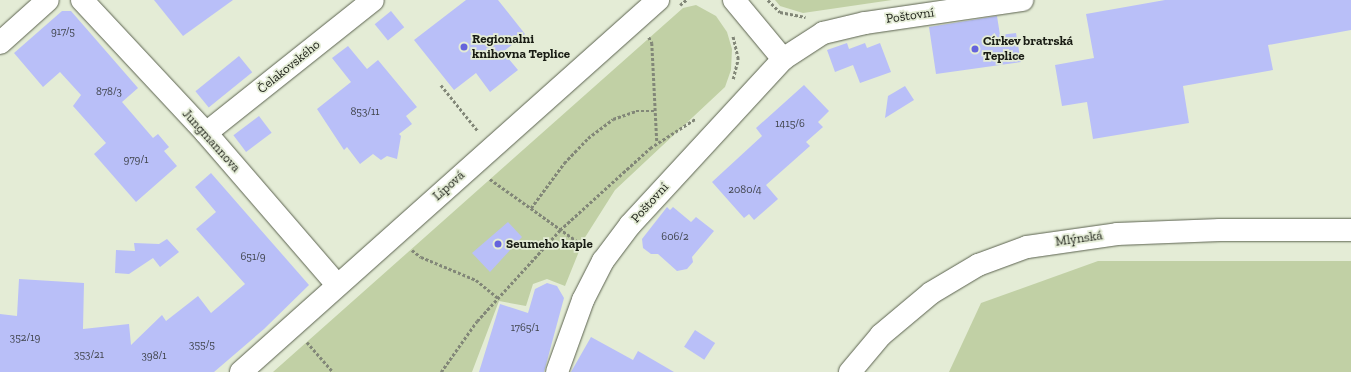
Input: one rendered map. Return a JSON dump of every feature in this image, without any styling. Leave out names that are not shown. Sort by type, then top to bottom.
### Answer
[{"type":"street","points":[[0,43],[48,0]]},
{"type":"street","name":"Jungmannova","points":[[82,0],[206,134],[337,285]]},
{"type":"street","name":"Čelakovského","points":[[206,134],[373,0]]},
{"type":"street","name":"Lípová","points":[[241,372],[491,147],[658,0]]},
{"type":"street","points":[[734,0],[783,59]]},
{"type":"street","name":"Poštovní","points":[[557,372],[583,300],[603,261],[630,225],[783,59],[823,33],[858,25],[1022,0]]},
{"type":"street","name":"Mlýnská","points":[[850,372],[882,335],[931,293],[978,265],[1027,247],[1117,234],[1220,230],[1351,230]]},
{"type":"path","points":[[637,18],[652,42],[657,142]]},
{"type":"path","points":[[730,32],[738,59],[732,82]]},
{"type":"path","points":[[441,85],[491,147]]},
{"type":"path","points":[[531,208],[564,163],[588,138],[613,119],[636,111],[656,111]]},
{"type":"path","points":[[441,372],[498,298],[560,230],[617,175],[657,142],[700,116]]},
{"type":"path","points":[[472,165],[603,261]]},
{"type":"path","points":[[395,233],[420,257],[476,280],[498,298]]},
{"type":"path","points":[[292,326],[333,372]]},
{"type":"green space","points":[[775,0],[892,0],[803,13],[780,6]]},
{"type":"green space","points":[[696,5],[716,16],[727,32],[732,49],[731,70],[725,87],[615,190],[584,239],[565,286],[547,279],[533,284],[526,306],[499,301],[472,372],[273,372],[683,8]]},
{"type":"green space","points":[[1098,261],[1351,261],[1351,372],[949,372],[981,303]]},
{"type":"building","points":[[154,0],[233,0],[183,36]]},
{"type":"building","name":"Regionalni knihovna Teplice","points":[[466,0],[498,0],[525,34],[503,52],[518,70],[490,92],[476,73],[454,90],[414,40]]},
{"type":"building","points":[[1165,0],[1351,0],[1351,30],[1268,45],[1273,70],[1183,86],[1189,123],[1093,139],[1087,102],[1062,106],[1055,65],[1094,58],[1086,14]]},
{"type":"building","points":[[62,11],[71,11],[138,88],[122,102],[153,138],[158,134],[169,147],[164,151],[177,166],[136,202],[94,154],[106,143],[73,106],[81,95],[60,72],[43,87],[14,53]]},
{"type":"building","points":[[391,11],[404,27],[388,41],[375,24]]},
{"type":"building","name":"Církev bratrská Teplice","points":[[997,16],[1000,35],[1016,33],[1021,62],[936,74],[929,27]]},
{"type":"building","points":[[847,43],[849,49],[865,43],[867,48],[880,43],[891,72],[860,83],[853,65],[835,72],[827,50]]},
{"type":"building","points":[[348,46],[367,69],[378,60],[417,107],[406,116],[412,124],[399,134],[401,136],[397,159],[387,156],[381,160],[373,154],[360,164],[347,147],[344,150],[317,109],[351,82],[332,58]]},
{"type":"building","points":[[239,56],[252,72],[209,108],[195,91]]},
{"type":"building","points":[[804,85],[829,111],[818,122],[823,127],[806,142],[810,146],[766,185],[778,199],[754,220],[749,214],[744,218],[712,182],[762,136],[756,128]]},
{"type":"building","points":[[905,86],[914,100],[885,118],[888,96]]},
{"type":"building","points":[[259,116],[272,133],[246,152],[233,135]]},
{"type":"building","points":[[211,173],[309,285],[264,329],[214,372],[0,372],[0,314],[17,316],[19,279],[84,283],[83,329],[129,324],[131,345],[162,315],[166,321],[198,296],[211,313],[245,284],[196,229],[216,212],[195,187]]},
{"type":"building","points":[[667,207],[670,210],[673,207],[691,222],[696,217],[714,231],[692,257],[693,262],[687,269],[677,271],[658,254],[651,254],[643,248],[642,239]]},
{"type":"building","name":"Seumeho kaple","points":[[508,222],[522,237],[490,272],[472,253]]},
{"type":"building","points":[[167,239],[179,252],[160,267],[153,258],[129,274],[115,273],[116,250],[135,251],[134,243],[159,244]]},
{"type":"building","points":[[547,283],[557,286],[564,298],[544,372],[479,372],[500,304],[528,313],[535,289]]},
{"type":"building","points":[[695,330],[715,343],[704,360],[684,347]]},
{"type":"building","points":[[591,337],[633,360],[638,351],[674,372],[571,372]]},
{"type":"place","name":"Regionalni knihovna Teplice","points":[[464,47]]},
{"type":"place","name":"Církev bratrská Teplice","points":[[975,49]]},
{"type":"place","name":"Seumeho kaple","points":[[498,244]]}]
